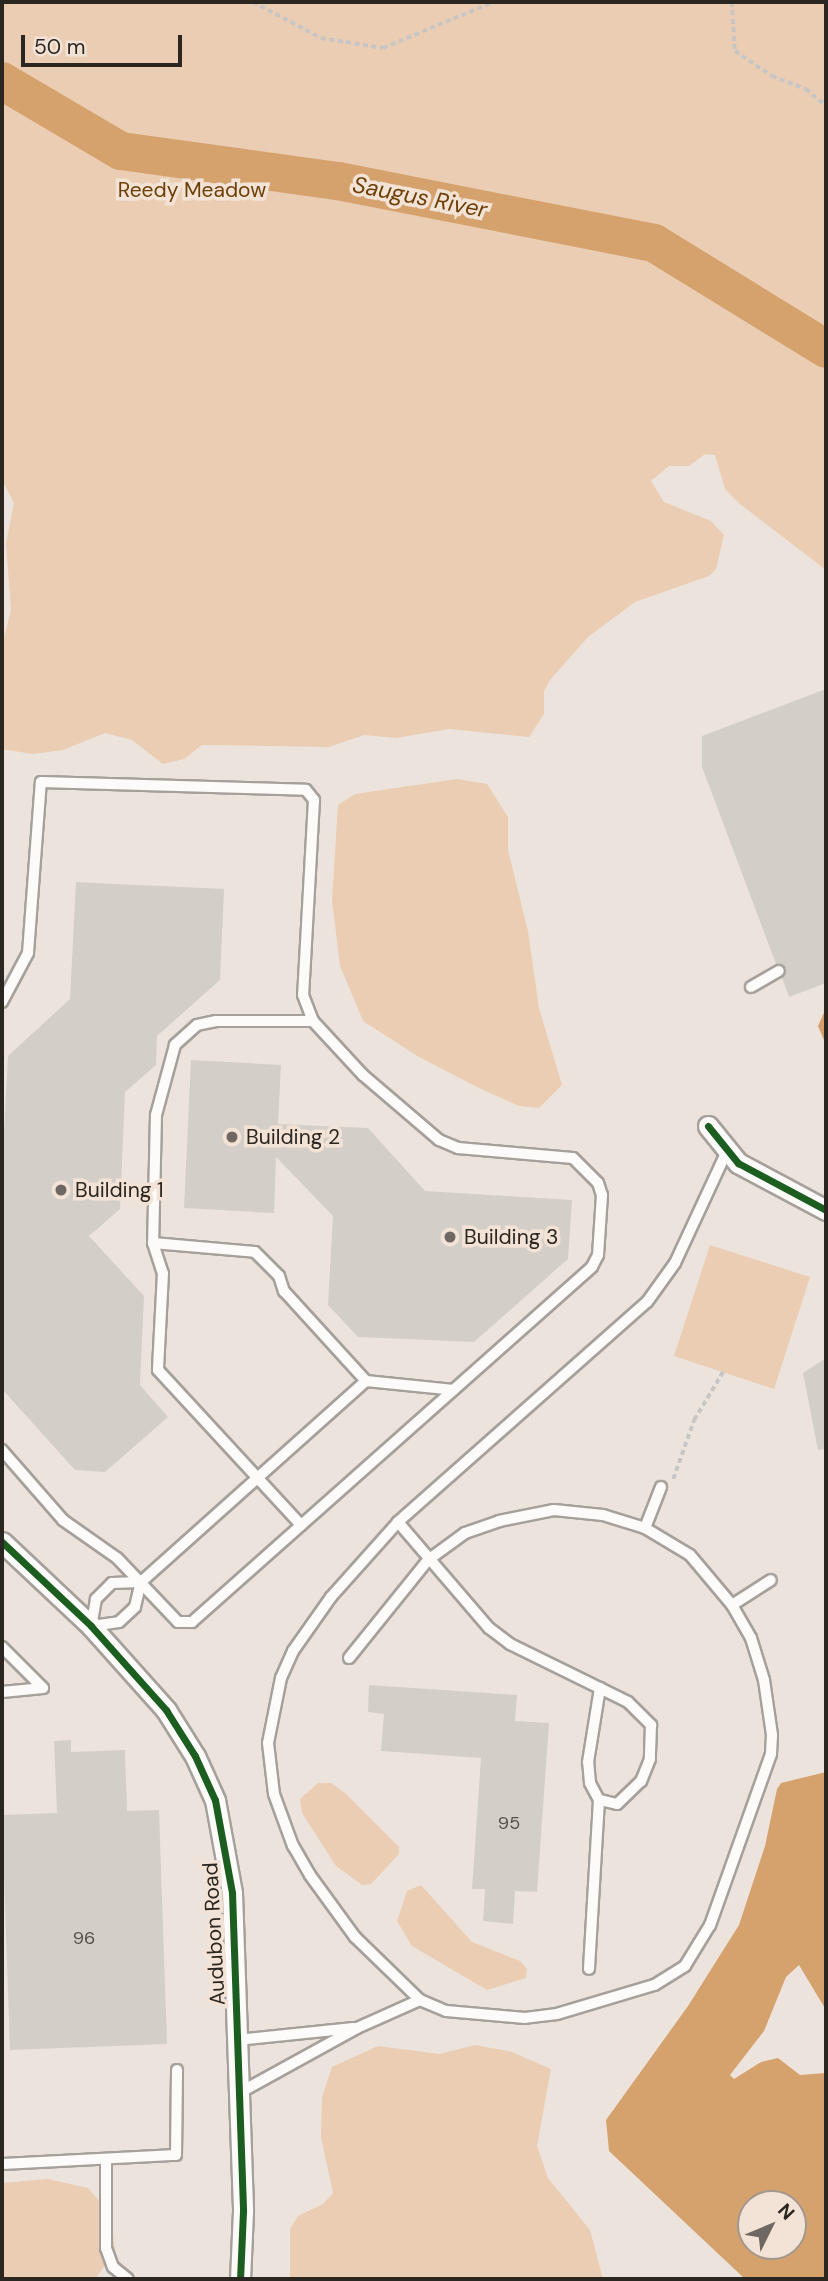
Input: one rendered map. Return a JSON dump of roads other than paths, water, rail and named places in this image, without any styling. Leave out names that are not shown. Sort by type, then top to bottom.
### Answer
[{"type":"street","points":[[708,1126],[726,1153],[752,1172],[826,1210]]},
{"type":"street","name":"Audubon Road","points":[[2,1542],[90,1626],[181,1732],[215,1800],[232,1894],[239,2093],[240,2279]]},
{"type":"lane","points":[[2,1002],[28,953],[41,782],[304,790],[314,800],[303,995],[313,1021],[363,1075],[439,1140],[458,1149],[573,1158],[600,1187],[594,1265],[189,1623],[178,1622],[108,1550],[63,1520],[2,1450]]},
{"type":"lane","points":[[751,986],[779,971]]},
{"type":"lane","points":[[301,1525],[159,1370],[163,1273],[153,1243],[156,1115],[175,1045],[197,1025],[216,1021],[313,1021]]},
{"type":"lane","points":[[349,1658],[428,1560],[448,1543],[482,1527],[554,1510],[603,1515],[645,1528],[690,1555],[732,1605],[758,1657],[770,1715],[771,1754],[709,1925],[692,1957],[662,1982],[557,2014],[526,2018],[464,2014],[420,2000],[355,1937],[310,1875],[293,1846],[274,1794],[268,1755],[275,1700],[293,1651],[331,1597],[398,1522],[648,1302],[670,1272],[726,1153]]},
{"type":"lane","points":[[153,1243],[257,1253],[279,1276],[284,1291],[366,1381],[454,1391]]},
{"type":"lane","points":[[141,1582],[112,1583],[96,1598],[90,1626],[120,1622],[135,1608],[141,1582],[366,1381]]},
{"type":"lane","points":[[645,1528],[665,1489]]},
{"type":"lane","points":[[398,1522],[470,1609],[510,1644],[600,1688],[641,1712],[653,1735],[647,1770],[637,1786],[617,1804],[599,1800]]},
{"type":"lane","points":[[732,1605],[771,1580]]},
{"type":"lane","points":[[2,1647],[43,1688],[2,1692]]},
{"type":"lane","points":[[589,1969],[599,1800],[590,1783],[588,1762],[600,1688]]},
{"type":"lane","points":[[239,2093],[357,2028],[420,2000]]},
{"type":"lane","points":[[237,2040],[357,2028]]},
{"type":"lane","points":[[2,2164],[176,2155],[177,2070]]},
{"type":"lane","points":[[106,2159],[106,2248],[113,2267],[128,2279]]},
{"type":"waterway","name":"Saugus River","points":[[2,81],[121,151],[338,181],[654,243],[826,349]]},
{"type":"place","name":"Building 2","points":[[232,1137]]},
{"type":"place","name":"Building 1","points":[[61,1190]]},
{"type":"place","name":"Building 3","points":[[450,1237]]},
{"type":"park label","name":"Reedy Meadow","points":[[192,190]]}]
